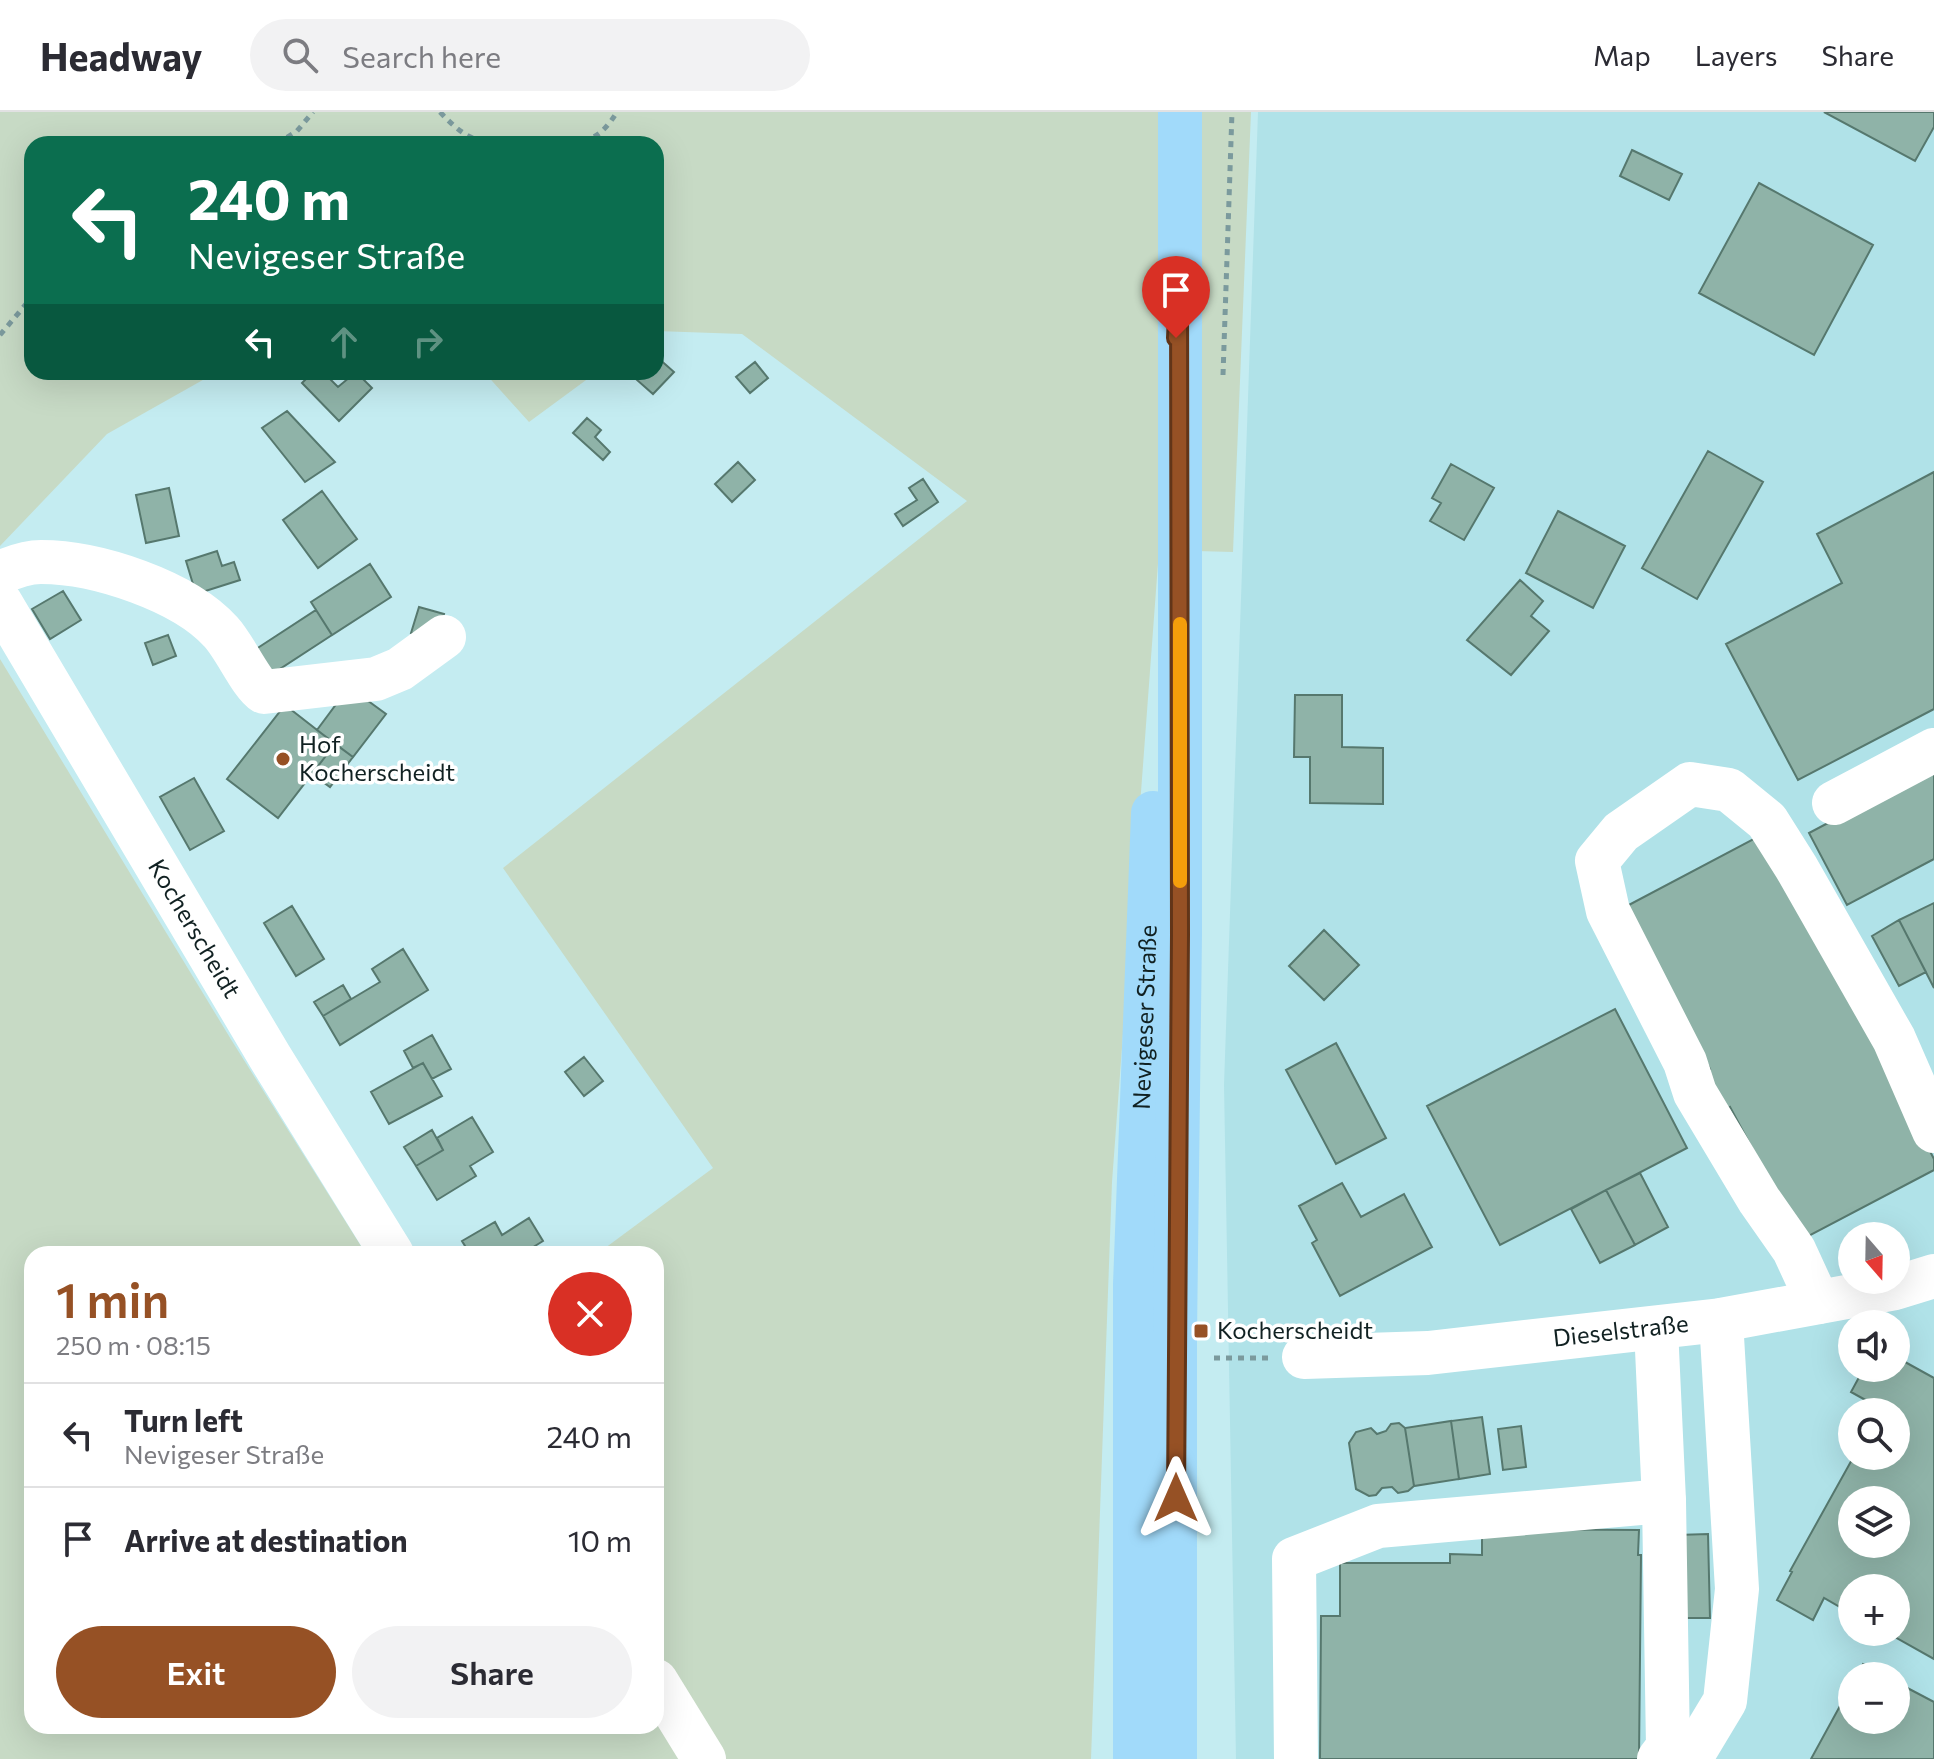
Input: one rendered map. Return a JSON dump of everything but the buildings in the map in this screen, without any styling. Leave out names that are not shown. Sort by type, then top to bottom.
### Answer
[{"type":"main road","name":"Nevigeser Straße","points":[[1175,1759],[1180,934],[1180,112]]},
{"type":"main road","name":"Nevigeser Straße","points":[[1135,1759],[1135,1284],[1149,867],[1179,275]]},
{"type":"street","points":[[0,573],[24,564],[64,564],[122,577],[156,590],[209,619],[237,653],[257,688],[264,692],[376,679],[400,669],[444,637]]},
{"type":"street","name":"Kocherscheidt","points":[[0,602],[270,1057],[387,1246]]},
{"type":"street","points":[[1834,803],[1934,750]]},
{"type":"street","points":[[1818,1302],[1794,1250],[1759,1200],[1695,1093],[1685,1062],[1608,911],[1597,861],[1621,832],[1690,784],[1729,790],[1767,821],[1894,1039],[1934,1131]]},
{"type":"street","name":"Dieselstraße","points":[[1304,1357],[1428,1353],[1721,1320],[1895,1288],[1934,1276]]},
{"type":"street","points":[[1690,1759],[1725,1701],[1737,1589],[1721,1320]]},
{"type":"street","points":[[1656,1328],[1664,1501],[1668,1747],[1659,1759]]},
{"type":"street","points":[[1296,1759],[1294,1559],[1378,1526],[1664,1501]]},
{"type":"street","points":[[664,1694],[704,1759]]},
{"type":"path","points":[[289,136],[313,112]]},
{"type":"path","points":[[440,112],[465,136]]},
{"type":"path","points":[[594,136],[606,130],[617,112]]},
{"type":"path","points":[[0,335],[24,306]]},
{"type":"path","points":[[1213,1358],[1304,1357]]},
{"type":"shaded area","points":[[1258,112],[1934,112],[1934,1759],[1236,1759],[1224,1085]]},
{"type":"green space","points":[[0,112],[1251,112],[1233,552],[1159,550],[1112,1182],[1091,1759],[0,1759],[0,659],[232,1041],[361,1246],[24,1246],[24,1734],[664,1734],[664,1246],[608,1246],[713,1168],[503,868],[967,501],[742,334],[664,331],[664,136],[24,136],[24,380],[203,380],[107,434],[0,546]]},
{"type":"green space","points":[[491,380],[586,380],[529,422]]},
{"type":"slow traffic","points":[[1180,624],[1180,881]]},
{"type":"place","name":"Hof Kocherscheidt","points":[[283,759]]},
{"type":"place","name":"Kocherscheidt","points":[[1201,1331]]},
{"type":"route","points":[[1176,338],[1179,275],[1180,934],[1176,1498]]}]
